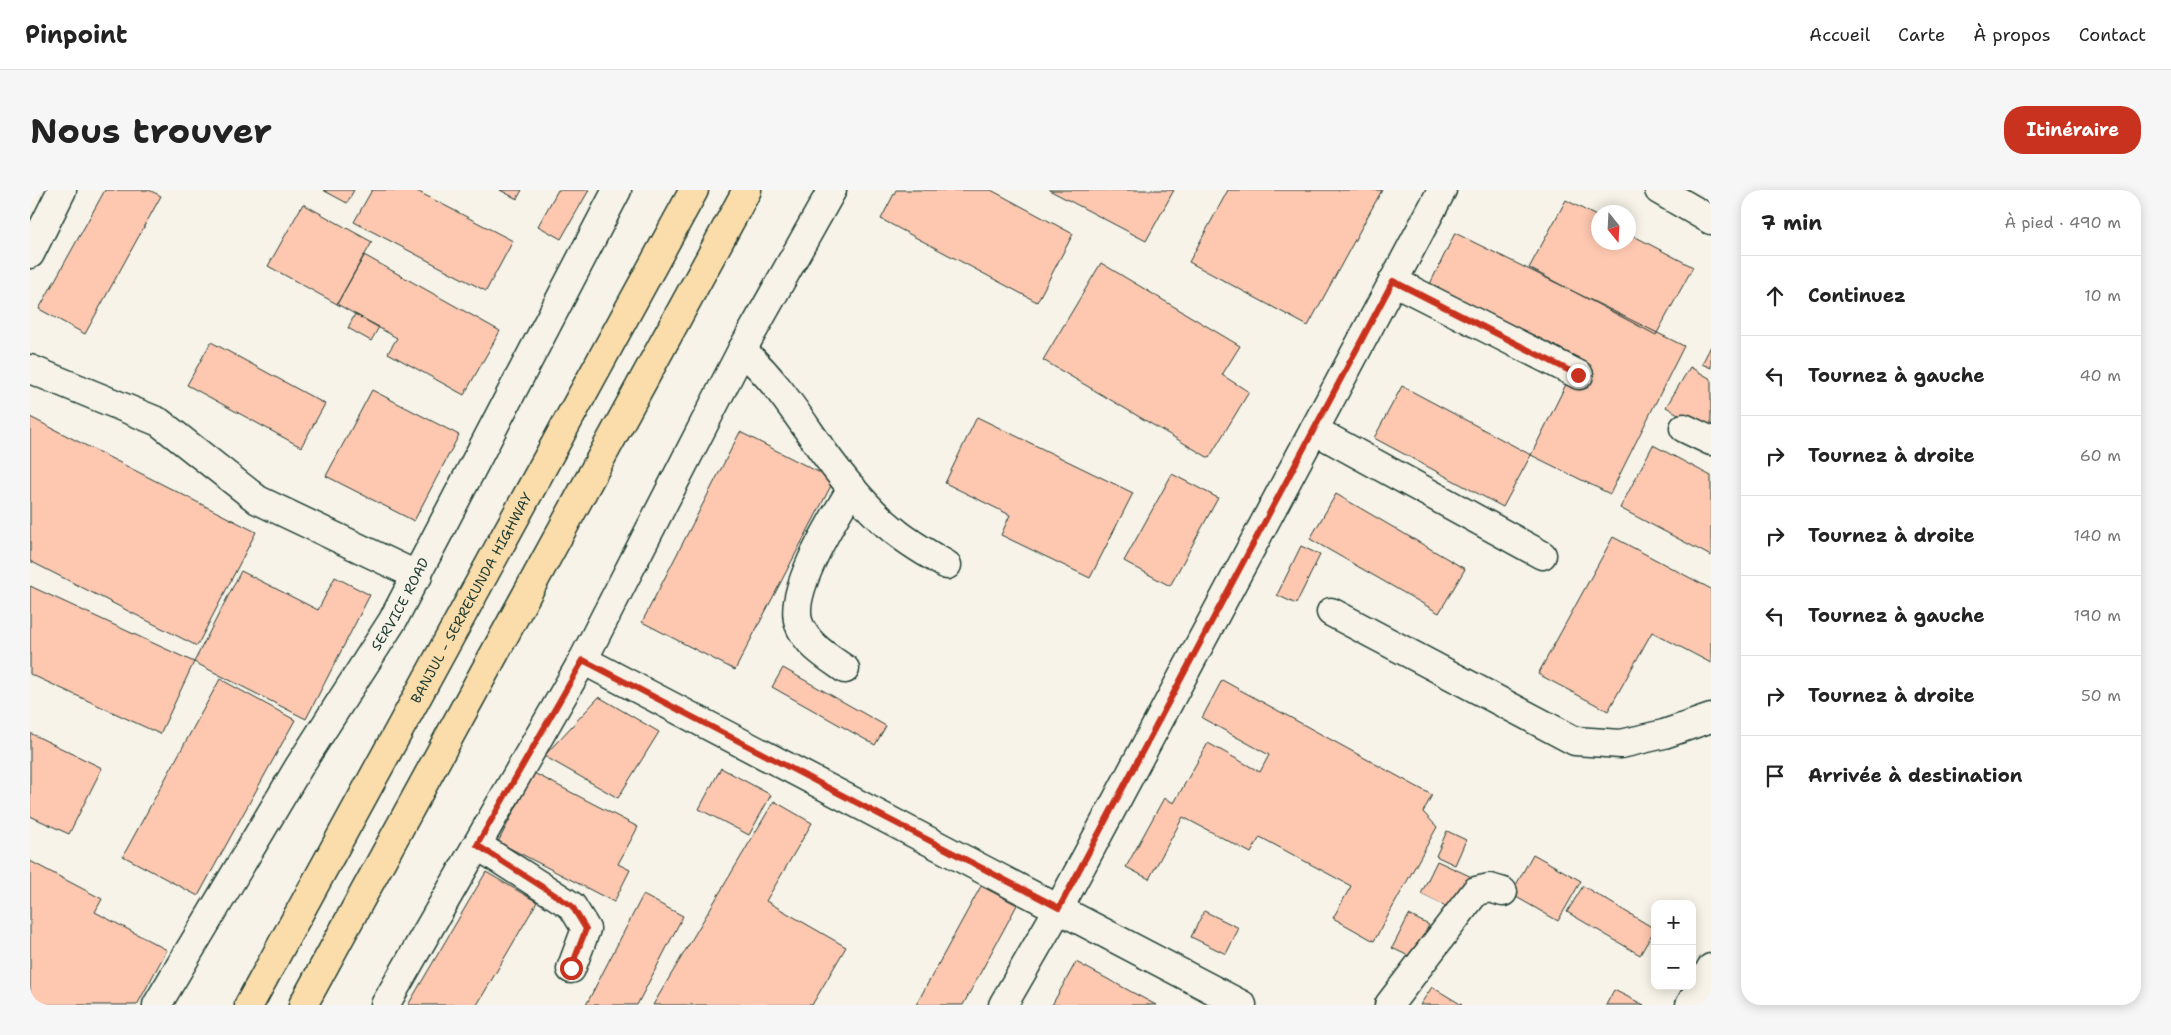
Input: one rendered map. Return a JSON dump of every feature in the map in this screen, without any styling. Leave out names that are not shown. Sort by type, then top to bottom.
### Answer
[{"type":"highway","name":"BANJUL - SERREKUNDA HIGHWAY","points":[[249,1005],[694,190]]},
{"type":"highway","points":[[303,1005],[747,190]]},
{"type":"street","points":[[30,254],[62,190]]},
{"type":"street","name":"SERVICE ROAD","points":[[157,1005],[300,766],[393,620],[418,576],[617,190]]},
{"type":"street","points":[[385,1005],[583,660],[742,350],[832,190]]},
{"type":"street","points":[[1003,1005],[1059,908],[1442,190]]},
{"type":"street","points":[[1659,190],[1711,220]]},
{"type":"street","points":[[1393,281],[1578,375]]},
{"type":"street","points":[[742,350],[764,370],[790,402],[822,450],[852,488],[895,532],[948,565]]},
{"type":"street","points":[[30,369],[159,422],[258,500],[418,576]]},
{"type":"street","points":[[1684,428],[1711,441]]},
{"type":"street","points":[[1314,430],[1542,555]]},
{"type":"street","points":[[845,670],[820,652],[808,638],[799,624],[796,609],[802,585],[816,552],[852,488]]},
{"type":"street","points":[[1331,612],[1575,741],[1621,744],[1664,734],[1711,718]]},
{"type":"street","points":[[583,660],[1242,1005]]},
{"type":"street","points":[[477,845],[572,906],[586,929],[571,968]]},
{"type":"street","points":[[1389,1005],[1476,892],[1490,888],[1503,892]]},
{"type":"street","points":[[1690,1005],[1711,968]]},
{"type":"building","points":[[105,190],[149,190],[161,196],[85,334],[39,309]]},
{"type":"building","points":[[323,190],[354,190],[347,203]]},
{"type":"building","points":[[372,190],[415,190],[513,241],[486,291],[354,222]]},
{"type":"building","points":[[500,190],[522,190],[517,199]]},
{"type":"building","points":[[558,190],[589,190],[561,239],[538,226]]},
{"type":"building","points":[[896,190],[991,190],[1073,234],[1037,302],[881,219]]},
{"type":"building","points":[[1049,190],[1174,190],[1146,241]]},
{"type":"building","points":[[1228,190],[1382,190],[1308,326],[1189,262]]},
{"type":"building","points":[[1566,200],[1591,213],[1591,250],[1636,250],[1636,237],[1693,267],[1656,335],[1529,268]]},
{"type":"building","points":[[303,204],[372,242],[337,304],[268,266]]},
{"type":"building","points":[[1455,233],[1684,346],[1610,494],[1531,455],[1579,358],[1430,284]]},
{"type":"building","points":[[364,255],[500,331],[464,395],[388,353],[397,338],[337,304]]},
{"type":"building","points":[[1101,263],[1240,346],[1222,375],[1249,392],[1209,458],[1043,360]]},
{"type":"building","points":[[355,314],[379,327],[371,341],[348,328]]},
{"type":"building","points":[[211,342],[325,404],[301,447],[187,385]]},
{"type":"building","points":[[1711,346],[1711,368],[1702,364]]},
{"type":"building","points":[[1690,367],[1711,379],[1711,433],[1666,407]]},
{"type":"building","points":[[1402,386],[1531,455],[1503,507],[1374,438]]},
{"type":"building","points":[[372,390],[459,435],[414,521],[326,476]]},
{"type":"building","points":[[30,417],[256,532],[197,646],[30,561]]},
{"type":"building","points":[[977,417],[1133,493],[1090,578],[1001,535],[1010,515],[945,483]]},
{"type":"building","points":[[740,432],[834,480],[735,670],[642,622]]},
{"type":"building","points":[[1653,445],[1711,476],[1711,556],[1620,508]]},
{"type":"building","points":[[1172,474],[1218,498],[1170,586],[1124,561]]},
{"type":"building","points":[[1336,494],[1465,569],[1439,613],[1310,539]]},
{"type":"building","points":[[1613,537],[1711,589],[1711,663],[1652,632],[1608,711],[1538,674]]},
{"type":"building","points":[[1301,546],[1320,555],[1296,604],[1277,595]]},
{"type":"building","points":[[241,571],[318,610],[335,577],[370,595],[306,719],[194,662]]},
{"type":"building","points":[[30,586],[194,662],[160,734],[30,674]]},
{"type":"building","points":[[783,668],[886,726],[875,745],[772,687]]},
{"type":"building","points":[[220,679],[295,720],[198,896],[123,856]]},
{"type":"building","points":[[1222,680],[1432,795],[1423,812],[1437,827],[1374,941],[1333,918],[1351,886],[1260,837],[1251,853],[1183,817],[1149,879],[1126,867],[1164,798],[1174,803],[1208,743],[1260,772],[1269,755],[1202,718]]},
{"type":"building","points":[[599,697],[659,732],[618,798],[544,756]]},
{"type":"building","points":[[30,733],[102,768],[69,834],[30,816]]},
{"type":"building","points":[[721,768],[771,795],[749,835],[699,809]]},
{"type":"building","points":[[534,773],[638,827],[618,864],[630,870],[614,902],[498,842]]},
{"type":"building","points":[[774,801],[812,823],[766,901],[846,947],[812,1005],[653,1005]]},
{"type":"building","points":[[1447,831],[1466,840],[1455,865],[1436,856]]},
{"type":"building","points":[[1533,854],[1581,881],[1558,921],[1511,894]]},
{"type":"building","points":[[30,861],[102,899],[95,912],[167,950],[137,1005],[30,1005]]},
{"type":"building","points":[[1437,861],[1474,878],[1458,912],[1421,894]]},
{"type":"building","points":[[486,872],[537,902],[477,1005],[408,1005]]},
{"type":"building","points":[[981,886],[1017,905],[963,1005],[916,1005]]},
{"type":"building","points":[[1583,886],[1651,927],[1651,936],[1640,955],[1567,912]]},
{"type":"building","points":[[643,895],[683,916],[637,1005],[586,1005]]},
{"type":"building","points":[[1204,911],[1239,928],[1226,954],[1191,937]]},
{"type":"building","points":[[1409,915],[1429,925],[1413,958],[1392,948]]},
{"type":"building","points":[[1076,962],[1156,1005],[1052,1005]]},
{"type":"building","points":[[1432,987],[1462,1005],[1420,1005]]},
{"type":"building","points":[[1614,990],[1644,1005],[1606,1005]]},
{"type":"route","points":[[571,968],[586,929],[572,906],[477,845],[583,660],[1059,908],[1393,281],[1578,375]]}]
